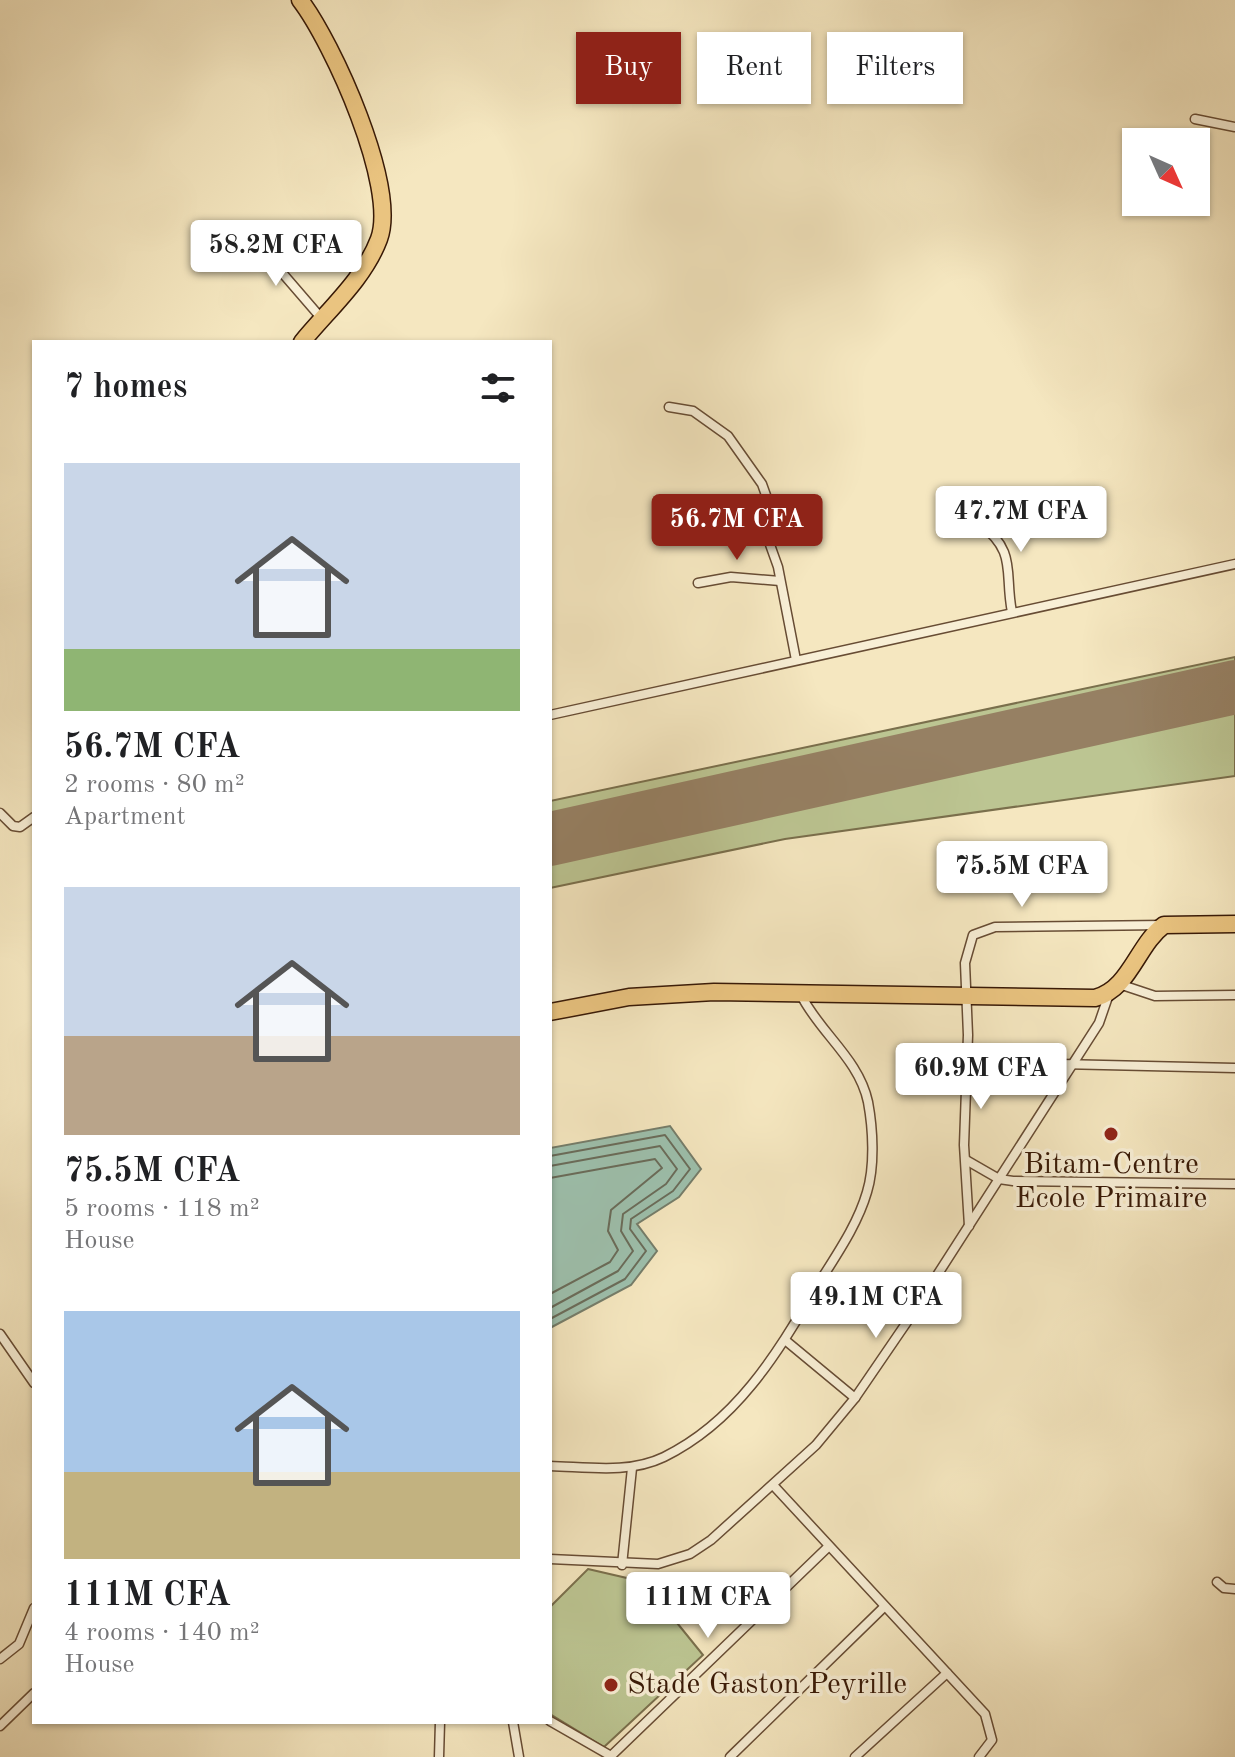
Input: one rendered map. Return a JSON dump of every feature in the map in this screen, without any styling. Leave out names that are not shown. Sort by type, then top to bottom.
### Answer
[{"type":"highway","points":[[300,0],[335,58],[371,156],[384,220],[369,261],[304,340]]},
{"type":"highway","points":[[552,1012],[662,994],[1095,998],[1114,989],[1147,941],[1164,925],[1235,924]]},
{"type":"street","points":[[1195,119],[1235,127]]},
{"type":"street","points":[[253,239],[322,319]]},
{"type":"street","points":[[669,407],[700,414],[728,436],[754,469],[765,492],[768,539],[796,660]]},
{"type":"street","points":[[979,523],[998,538],[1009,566],[1012,612]]},
{"type":"street","points":[[552,715],[1235,564]]},
{"type":"street","points":[[698,583],[731,577],[780,581]]},
{"type":"street","points":[[0,813],[13,826],[20,827],[32,818]]},
{"type":"street","points":[[969,1226],[966,1160],[968,998],[965,963],[970,941],[985,928],[1164,925]]},
{"type":"street","points":[[552,1559],[622,1565],[658,1564],[690,1554],[773,1485],[828,1432],[855,1398],[1099,1023],[1114,989],[1155,996],[1235,995]]},
{"type":"street","points":[[552,1466],[632,1468],[663,1458],[715,1424],[748,1394],[785,1340],[854,1223],[872,1171],[868,1104],[862,1081],[818,1026],[801,993]]},
{"type":"street","points":[[968,1062],[1235,1068]]},
{"type":"street","points":[[966,1160],[999,1179],[1235,1184]]},
{"type":"street","points":[[0,1334],[32,1380]]},
{"type":"street","points":[[785,1340],[855,1398]]},
{"type":"street","points":[[622,1565],[632,1468]]},
{"type":"street","points":[[773,1485],[991,1725],[992,1740],[979,1757]]},
{"type":"street","points":[[552,1722],[610,1756],[828,1547]]},
{"type":"street","points":[[1217,1582],[1224,1588],[1235,1589]]},
{"type":"street","points":[[730,1757],[884,1607]]},
{"type":"street","points":[[0,1659],[19,1644],[32,1613]]},
{"type":"street","points":[[855,1757],[947,1673]]},
{"type":"street","points":[[0,1726],[32,1695]]},
{"type":"street","points":[[439,1757],[440,1724]]},
{"type":"street","points":[[513,1724],[519,1757]]},
{"type":"shaded area","points":[[1235,657],[1235,776],[785,839],[552,888],[552,801]]},
{"type":"shaded area","name":"Stade Gaston Peyrille","points":[[588,1569],[644,1582],[703,1655],[604,1747],[552,1715],[552,1605]]},
{"type":"water","points":[[670,1126],[701,1169],[679,1197],[637,1224],[657,1251],[631,1285],[552,1327],[552,1148]]},
{"type":"runway","points":[[552,839],[1235,687]]},
{"type":"place","name":"Bitam-Centre Ecole Primaire","points":[[1111,1134]]},
{"type":"place","name":"Stade Gaston Peyrille","points":[[611,1685]]}]
